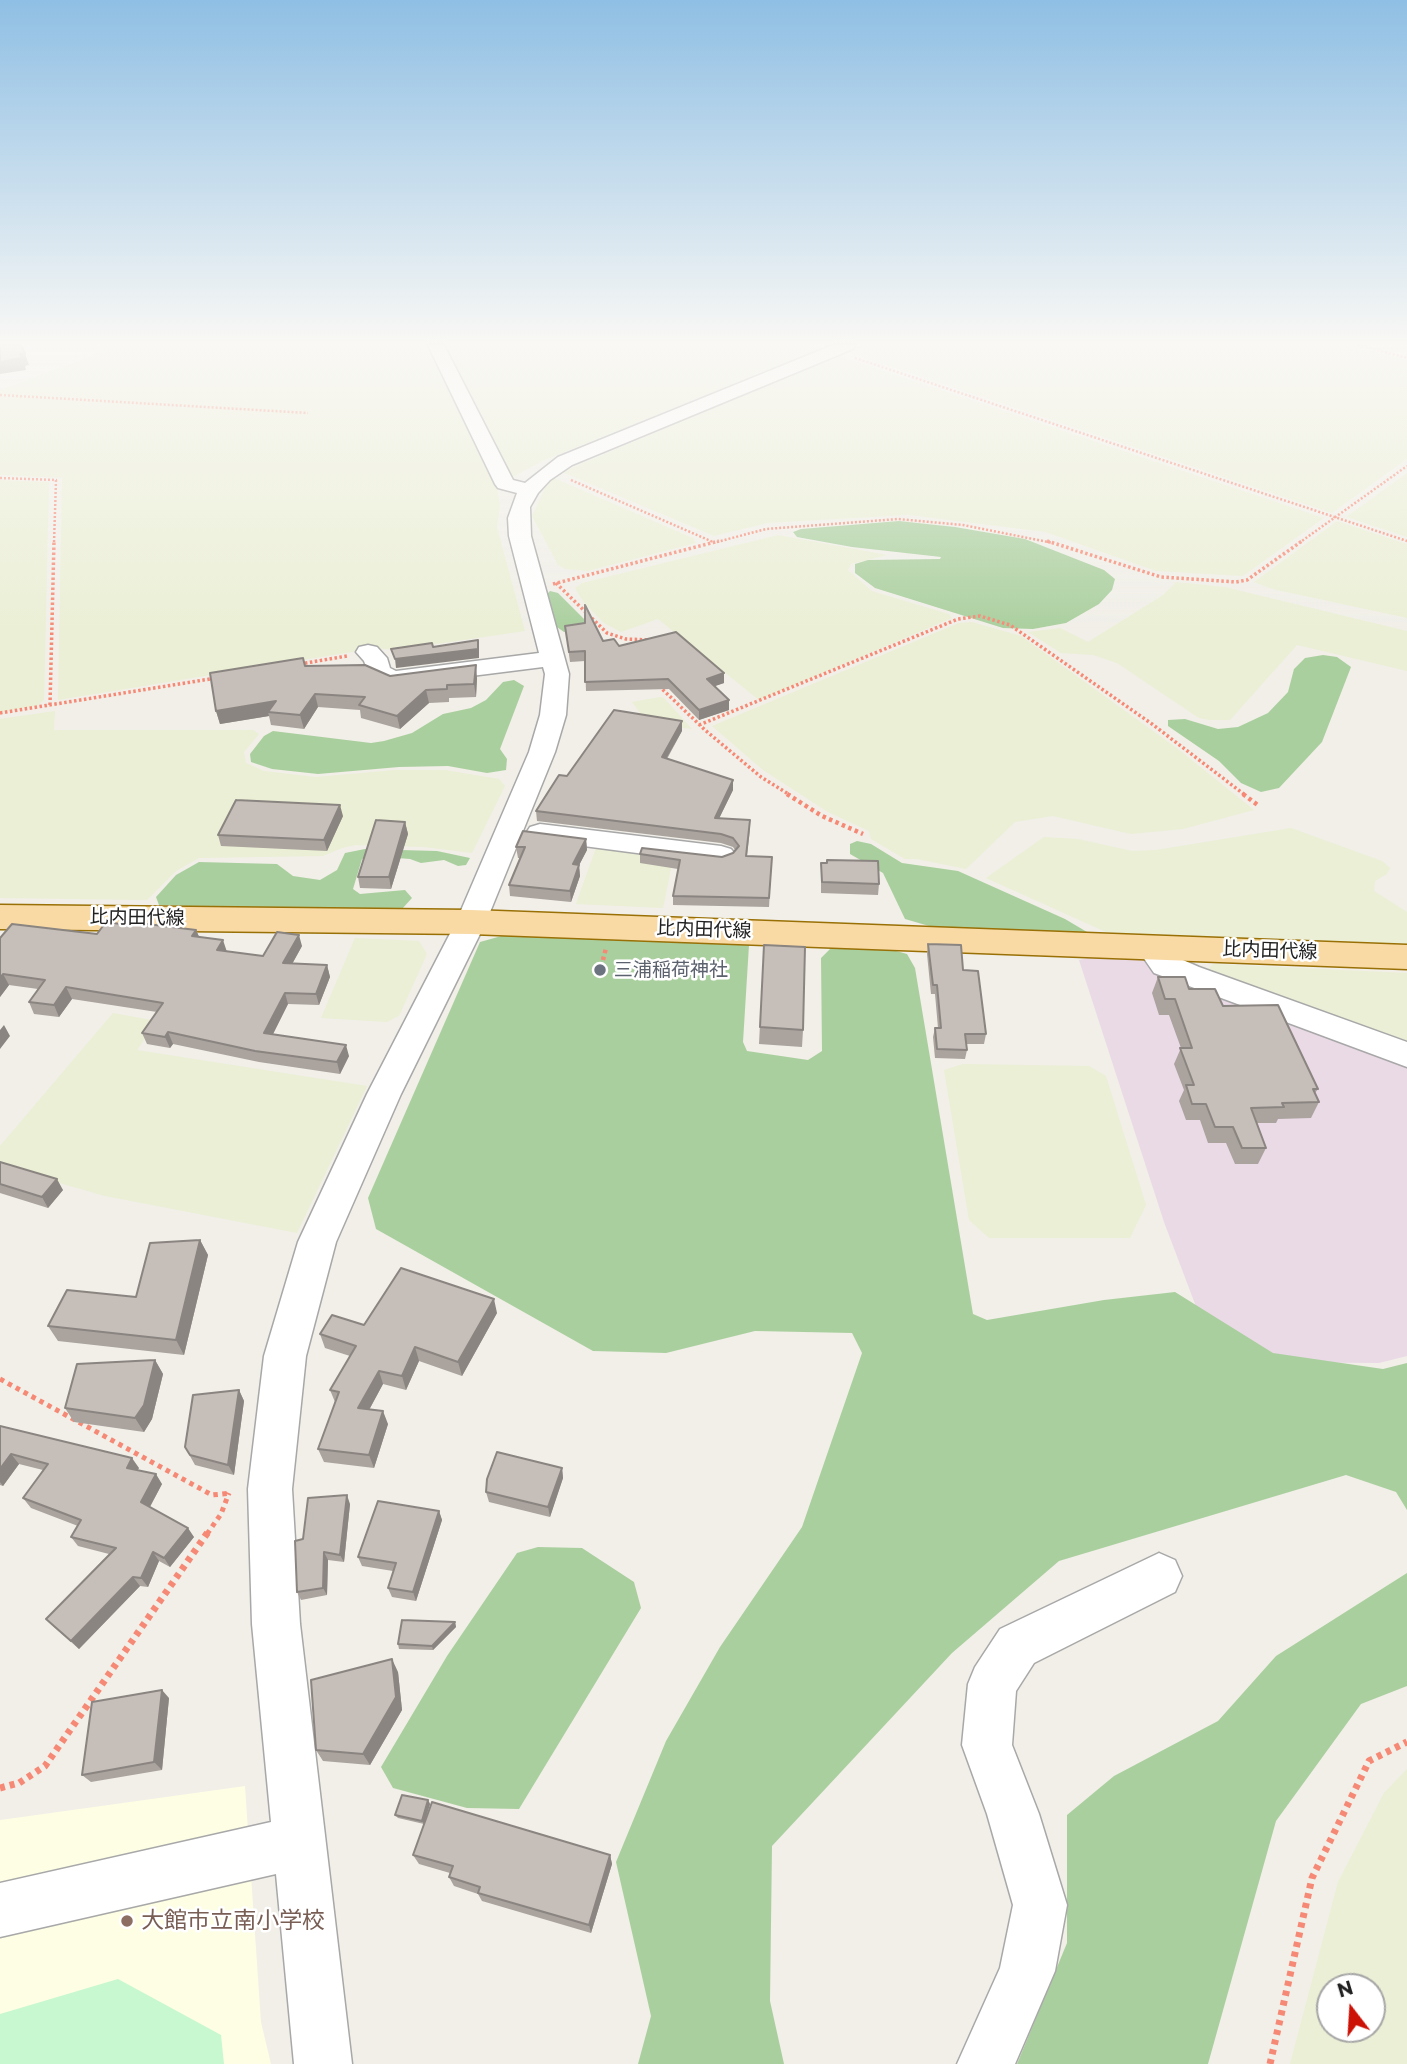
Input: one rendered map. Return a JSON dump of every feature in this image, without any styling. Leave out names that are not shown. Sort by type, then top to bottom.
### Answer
[{"type":"main road","name":"比内田代線","points":[[0,917],[471,922],[1407,957]]},
{"type":"street","points":[[484,441],[505,484],[529,490]]},
{"type":"street","points":[[323,2064],[276,1624],[249,1491],[317,1242],[384,1094],[471,922],[542,752],[553,715],[557,674],[546,586],[520,536],[520,507],[529,490],[551,471],[611,441]]},
{"type":"street","points":[[368,652],[375,658],[379,673],[392,679],[553,658]]},
{"type":"street","points":[[510,829],[721,855]]},
{"type":"street","points":[[1153,947],[1165,965],[1188,975],[1407,1055]]},
{"type":"street","points":[[986,2064],[1027,1971],[1040,1905],[1013,1814],[987,1745],[992,1684],[1017,1646],[1158,1576]]},
{"type":"street","points":[[0,1910],[299,1842]]},
{"type":"path","points":[[1113,441],[1407,541]]},
{"type":"path","points":[[546,586],[766,529],[898,519],[962,525],[1047,541],[1161,578],[1236,582],[1247,580],[1407,466]]},
{"type":"path","points":[[551,471],[713,542]]},
{"type":"path","points":[[0,478],[56,480],[50,705]]},
{"type":"path","points":[[546,586],[607,632],[626,639],[643,638],[655,641]]},
{"type":"path","points":[[699,725],[958,618],[980,616],[1010,625],[1152,724],[1259,806]]},
{"type":"path","points":[[289,666],[368,652]]},
{"type":"path","points":[[0,713],[222,677]]},
{"type":"path","points":[[657,684],[699,725],[761,777],[822,816],[863,834]]},
{"type":"path","points":[[0,1379],[212,1495],[249,1491]]},
{"type":"path","points":[[0,1788],[19,1783],[45,1766],[221,1514],[249,1491]]},
{"type":"path","points":[[1270,2064],[1312,1878],[1369,1761],[1407,1742]]},
{"type":"shaded area","points":[[0,441],[474,441],[497,489],[500,505],[497,527],[525,631],[395,650],[376,648],[58,700],[62,478],[0,475]]},
{"type":"shaded area","points":[[492,441],[591,441],[545,460],[511,478]]},
{"type":"shaded area","points":[[634,441],[1095,441],[1324,518],[1243,576],[1156,571],[1045,532],[908,515],[768,523],[714,536],[562,472]]},
{"type":"shaded area","points":[[1116,441],[1407,441],[1407,459],[1332,513]]},
{"type":"shaded area","points":[[1407,473],[1407,537],[1346,517]]},
{"type":"shaded area","points":[[554,478],[693,538],[696,543],[588,571],[565,569],[558,565],[532,516],[545,488]]},
{"type":"shaded area","points":[[0,480],[49,482],[44,700],[37,706],[0,712]]},
{"type":"shaded area","points":[[1337,521],[1407,544],[1407,618],[1272,589],[1254,582]]},
{"type":"shaded area","points":[[778,535],[888,555],[851,564],[848,570],[872,591],[949,614],[952,618],[759,700],[658,619],[621,632],[604,623],[584,603],[575,588],[582,583]]},
{"type":"shaded area","points":[[1176,582],[1225,587],[1407,631],[1407,671],[1297,645],[1230,720],[1210,720],[1199,718],[1117,663],[1093,655],[1061,653],[1028,632],[1060,628],[1088,642],[1163,595]]},
{"type":"shaded area","points":[[972,622],[1021,636],[1178,749],[1254,810],[1183,829],[1131,834],[1053,816],[1015,822],[966,869],[905,859],[871,839],[869,831],[828,812],[763,770],[712,726],[959,623]]},
{"type":"shaded area","points":[[664,698],[692,729],[648,724],[632,702]]},
{"type":"shaded area","points":[[55,711],[54,730],[253,730],[259,734],[244,752],[246,763],[264,771],[316,777],[395,770],[445,770],[499,779],[505,786],[472,853],[424,847],[356,845],[323,856],[199,858],[176,871],[147,900],[0,898],[0,719]]},
{"type":"shaded area","points":[[1291,828],[1382,861],[1390,868],[1387,874],[1375,881],[1374,891],[1407,912],[1407,947],[1106,932],[986,878],[1044,837],[1078,839],[1132,851],[1156,850]]},
{"type":"shaded area","points":[[597,845],[674,854],[663,908],[576,904]]},
{"type":"shaded area","points":[[355,938],[419,941],[427,954],[399,1016],[387,1022],[321,1018]]},
{"type":"shaded area","points":[[1094,957],[1180,961],[1407,1047],[1407,1356],[1379,1363],[1217,1362],[1164,1222],[1079,960]]},
{"type":"shaded area","points":[[1213,964],[1407,973],[1407,1045],[1206,971]]},
{"type":"shaded area","points":[[113,1013],[157,1021],[137,1050],[367,1086],[297,1233],[105,1196],[0,1166],[0,1146]]},
{"type":"shaded area","points":[[963,1064],[1089,1066],[1106,1076],[1146,1205],[1130,1238],[989,1238],[969,1220],[944,1070]]},
{"type":"shaded area","points":[[1407,1769],[1407,2064],[1290,2064],[1338,1882],[1384,1793]]},
{"type":"shaded area","name":"大館市立南小学校","points":[[245,1786],[261,2022],[271,2064],[0,2064],[0,1820]]},
{"type":"green space","points":[[899,521],[1025,539],[1104,570],[1115,579],[1112,590],[1099,604],[1066,623],[1033,629],[1003,628],[875,588],[855,573],[855,564],[868,560],[941,557],[852,547],[797,537],[793,532],[801,529]]},
{"type":"green space","points":[[550,591],[558,593],[589,624],[582,630],[564,632],[554,625],[547,594]]},
{"type":"green space","points":[[1323,655],[1337,657],[1351,667],[1322,742],[1279,788],[1261,792],[1241,783],[1219,761],[1168,726],[1168,720],[1185,719],[1218,729],[1238,727],[1268,713],[1288,692],[1294,669],[1305,658]]},
{"type":"green space","points":[[514,680],[524,686],[500,749],[507,759],[506,770],[487,773],[448,766],[399,767],[318,774],[272,769],[251,762],[250,754],[264,736],[273,731],[371,743],[384,741],[412,733],[443,714],[471,708],[486,700],[503,682]]},
{"type":"green space","points":[[857,841],[871,844],[902,863],[958,871],[1065,919],[1087,932],[1079,936],[936,928],[905,919],[883,873],[850,854],[850,844]]},
{"type":"green space","points":[[365,849],[437,851],[470,858],[466,865],[458,866],[444,860],[421,863],[410,859],[372,856],[362,859],[353,889],[360,894],[405,890],[412,898],[402,909],[386,913],[159,905],[156,897],[176,875],[199,862],[277,864],[293,876],[320,880],[337,870],[345,853]]},
{"type":"green space","points":[[505,935],[736,942],[749,945],[743,1042],[747,1051],[808,1060],[822,1051],[821,958],[830,949],[889,949],[907,954],[915,968],[973,1314],[987,1320],[1104,1300],[1175,1292],[1273,1353],[1383,1369],[1407,1363],[1407,1510],[1396,1492],[1346,1475],[1059,1561],[952,1653],[772,1846],[770,2001],[784,2064],[638,2064],[651,2016],[616,1862],[666,1741],[720,1647],[802,1527],[862,1353],[852,1333],[755,1331],[666,1353],[593,1351],[376,1229],[368,1198],[480,942]]},
{"type":"green space","points":[[538,1547],[582,1548],[634,1582],[641,1608],[519,1809],[467,1808],[393,1788],[381,1767],[447,1656],[517,1553]]},
{"type":"green space","points":[[1407,1573],[1407,1686],[1361,1704],[1276,1821],[1208,2064],[1017,2064],[1067,1943],[1067,1815],[1114,1776],[1218,1721],[1276,1656]]},
{"type":"green space","points":[[118,1979],[221,2035],[224,2064],[0,2064],[0,2014]]},
{"type":"building","points":[[585,605],[603,641],[614,639],[619,646],[676,632],[724,673],[707,679],[729,700],[699,710],[668,679],[585,682],[585,651],[569,652],[565,626],[585,623]]},
{"type":"building","points":[[478,640],[478,649],[395,659],[391,649],[432,643],[433,647]]},
{"type":"building","points":[[303,658],[305,666],[365,665],[390,676],[476,665],[474,684],[447,685],[447,689],[426,690],[397,716],[359,705],[365,697],[315,694],[300,715],[268,712],[276,701],[216,711],[210,673]]},
{"type":"building","points":[[614,710],[682,721],[662,757],[733,780],[715,818],[750,820],[746,856],[772,857],[769,898],[673,896],[680,860],[640,854],[642,848],[722,857],[733,853],[739,846],[733,838],[721,834],[536,811],[559,775],[567,776]]},
{"type":"building","points":[[236,800],[340,805],[324,840],[218,835]]},
{"type":"building","points":[[376,820],[405,822],[389,877],[358,877]]},
{"type":"building","points":[[523,831],[586,839],[573,864],[579,865],[570,891],[509,885],[525,847],[516,847]]},
{"type":"building","points":[[827,860],[878,861],[879,884],[822,882],[821,863],[827,863]]},
{"type":"building","points":[[106,922],[128,925],[131,922],[196,930],[192,936],[223,940],[217,950],[263,956],[277,932],[299,935],[283,963],[327,965],[316,994],[285,993],[264,1033],[346,1045],[337,1062],[255,1051],[168,1032],[165,1037],[142,1033],[163,1003],[66,987],[54,1005],[29,1002],[45,980],[3,974],[0,978],[0,938],[12,924],[97,934]]},
{"type":"building","points":[[928,944],[961,945],[963,970],[978,971],[986,1034],[965,1034],[967,1050],[937,1049],[935,1028],[941,1028],[937,985],[933,985]]},
{"type":"building","points":[[764,945],[805,947],[803,1030],[760,1027]]},
{"type":"building","points":[[1158,977],[1185,977],[1189,989],[1215,989],[1223,1006],[1278,1005],[1318,1089],[1313,1089],[1319,1102],[1282,1103],[1284,1107],[1251,1108],[1266,1148],[1242,1148],[1233,1127],[1215,1127],[1206,1104],[1192,1104],[1186,1085],[1194,1085],[1180,1048],[1192,1048],[1175,999],[1165,999]]},
{"type":"building","points":[[0,1162],[57,1179],[42,1197],[0,1184]]},
{"type":"building","points":[[200,1240],[176,1340],[48,1326],[67,1290],[136,1297],[150,1243]]},
{"type":"building","points":[[401,1268],[494,1299],[458,1362],[415,1347],[402,1376],[379,1371],[358,1408],[383,1411],[369,1455],[318,1449],[339,1392],[330,1390],[356,1346],[320,1334],[332,1315],[364,1325]]},
{"type":"building","points":[[155,1360],[144,1405],[135,1418],[65,1408],[77,1364]]},
{"type":"building","points":[[239,1390],[228,1465],[190,1455],[185,1447],[193,1395]]},
{"type":"building","points":[[0,1426],[132,1458],[127,1468],[156,1474],[141,1502],[188,1528],[164,1558],[153,1552],[141,1578],[133,1577],[71,1641],[46,1619],[116,1548],[71,1537],[81,1520],[23,1498],[48,1464],[11,1454],[0,1469]]},
{"type":"building","points":[[497,1452],[562,1468],[548,1507],[486,1492],[487,1479]]},
{"type":"building","points":[[347,1495],[340,1555],[324,1552],[323,1588],[297,1592],[295,1541],[303,1539],[308,1498]]},
{"type":"building","points":[[378,1501],[439,1511],[413,1592],[388,1588],[396,1563],[358,1557]]},
{"type":"building","points":[[402,1620],[455,1622],[432,1646],[398,1644]]},
{"type":"building","points":[[392,1659],[396,1697],[363,1754],[316,1750],[311,1680]]},
{"type":"building","points":[[162,1690],[154,1762],[82,1775],[92,1702]]},
{"type":"building","points":[[402,1795],[428,1800],[422,1821],[395,1815]]},
{"type":"building","points":[[432,1802],[610,1855],[589,1925],[478,1893],[480,1887],[449,1877],[453,1866],[413,1855]]},
{"type":"place","name":"三浦稲荷神社","points":[[600,970]]},
{"type":"place","name":"大館市立南小学校","points":[[127,1921]]}]
